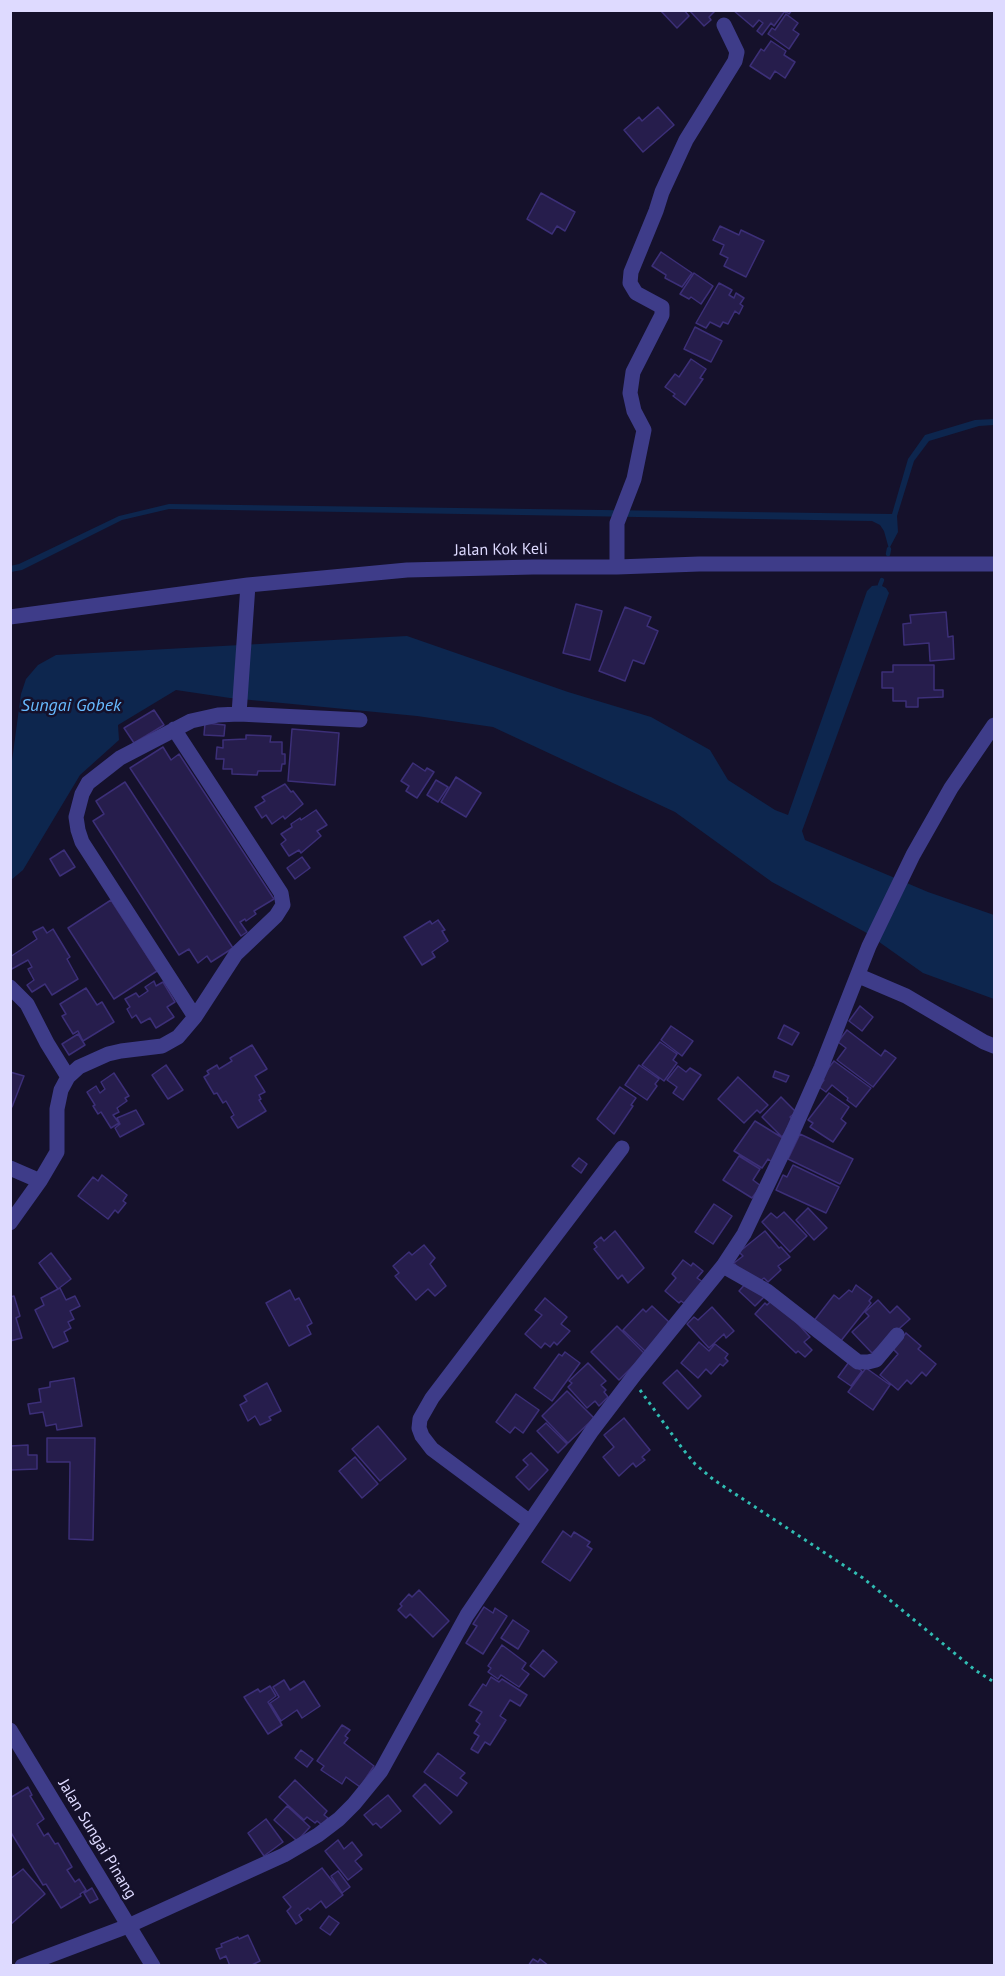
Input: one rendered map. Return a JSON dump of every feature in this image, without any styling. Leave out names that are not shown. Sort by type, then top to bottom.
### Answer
[{"type":"street","points":[[617,567],[617,523],[634,479],[644,430],[634,411],[630,393],[633,372],[662,315],[662,307],[636,292],[630,283],[631,272],[662,192],[686,140],[735,61],[737,52],[724,25]]},
{"type":"street","name":"Jalan Kok Keli","points":[[10,617],[248,585],[407,570],[699,564],[994,564]]},
{"type":"street","points":[[239,706],[248,585]]},
{"type":"street","points":[[195,1017],[82,842],[76,817],[82,794],[95,776],[120,758],[174,729],[239,706],[360,720]]},
{"type":"street","points":[[22,1965],[129,1926],[284,1855],[318,1835],[354,1804],[381,1772],[467,1615],[597,1423],[723,1266],[754,1216],[821,1068],[869,946],[913,855],[951,788],[994,725]]},
{"type":"street","points":[[10,1223],[40,1181],[57,1152],[57,1109],[61,1090],[68,1077],[79,1067],[108,1054],[168,1043],[182,1033],[236,954],[280,911],[283,899],[174,729]]},
{"type":"street","points":[[859,976],[906,996],[994,1046]]},
{"type":"street","points":[[10,987],[27,1004],[46,1043],[68,1077]]},
{"type":"street","points":[[531,1522],[432,1449],[422,1436],[419,1428],[420,1419],[432,1398],[622,1148]]},
{"type":"street","points":[[10,1168],[40,1181]]},
{"type":"street","points":[[723,1266],[767,1292],[858,1362],[876,1360],[897,1335]]},
{"type":"street","name":"Jalan Sungai Pinang","points":[[10,1730],[153,1965]]},
{"type":"path","points":[[631,1379],[695,1464],[714,1480],[863,1578],[975,1670],[994,1682]]},
{"type":"water","points":[[994,419],[994,425],[979,426],[929,441],[914,461],[897,516],[898,532],[889,549],[884,531],[880,525],[872,521],[169,509],[122,520],[22,570],[11,572],[10,566],[19,564],[119,516],[169,504],[892,514],[908,459],[925,435],[975,420]]},
{"type":"water","name":"Sungai Gobek","points":[[880,585],[889,593],[802,831],[805,840],[928,892],[994,915],[994,999],[923,973],[865,932],[772,882],[675,812],[493,727],[417,716],[230,698],[176,690],[118,725],[119,740],[80,775],[23,870],[11,880],[11,768],[21,694],[26,679],[38,665],[56,655],[407,636],[568,692],[651,717],[710,750],[728,780],[775,810],[788,815],[867,591],[872,586]]},
{"type":"building","points":[[660,10],[684,10],[689,16],[677,28]]},
{"type":"building","points":[[689,10],[716,10],[709,17],[711,20],[704,26]]},
{"type":"building","points":[[733,10],[792,10],[789,14],[785,11],[774,26],[771,23],[762,35],[757,31],[763,23],[759,20],[753,27]]},
{"type":"building","points":[[786,14],[798,23],[793,30],[799,34],[789,49],[768,34],[772,28],[775,30]]},
{"type":"building","points":[[771,41],[786,51],[784,55],[795,62],[785,78],[775,71],[770,79],[750,66],[761,49],[764,51]]},
{"type":"building","points":[[658,107],[674,125],[643,152],[624,130],[639,117],[642,121]]},
{"type":"building","points":[[541,193],[575,212],[565,231],[557,226],[552,234],[527,219]]},
{"type":"building","points":[[720,226],[739,235],[741,230],[764,241],[746,277],[724,266],[728,258],[720,254],[724,245],[713,240]]},
{"type":"building","points":[[661,252],[692,273],[682,287],[665,278],[666,275],[652,266]]},
{"type":"building","points":[[694,273],[713,286],[701,304],[691,297],[689,299],[680,294]]},
{"type":"building","points":[[719,283],[732,290],[729,295],[734,298],[736,293],[744,298],[740,304],[743,306],[739,314],[735,311],[728,324],[723,322],[720,327],[710,322],[706,328],[696,323]]},
{"type":"building","points":[[695,327],[722,341],[711,362],[684,349]]},
{"type":"building","points":[[691,359],[706,369],[700,378],[703,379],[685,405],[665,387],[675,374],[679,377]]},
{"type":"building","points":[[576,604],[602,611],[590,660],[563,653]]},
{"type":"building","points":[[625,607],[651,617],[647,626],[658,631],[644,664],[633,660],[625,681],[599,671]]},
{"type":"building","points":[[946,612],[948,637],[953,636],[954,659],[930,661],[929,643],[904,645],[903,624],[911,623],[910,615]]},
{"type":"building","points":[[893,665],[934,665],[934,690],[943,690],[943,697],[918,698],[918,707],[906,707],[906,701],[893,701],[893,688],[882,688],[882,672],[893,672]]},
{"type":"building","points":[[154,710],[164,725],[134,743],[124,728]]},
{"type":"building","points":[[205,723],[225,725],[224,736],[204,735]]},
{"type":"building","points":[[292,729],[339,733],[335,785],[288,781]]},
{"type":"building","points":[[246,735],[271,736],[270,742],[282,742],[285,764],[282,764],[281,771],[258,771],[257,775],[232,774],[232,769],[223,769],[224,759],[216,759],[217,747],[223,748],[223,740],[246,739]]},
{"type":"building","points":[[163,747],[171,760],[179,754],[274,899],[254,911],[256,914],[246,921],[245,919],[240,922],[247,932],[241,936],[130,768]]},
{"type":"building","points":[[413,763],[425,771],[427,768],[434,772],[417,798],[406,791],[409,786],[401,781]]},
{"type":"building","points":[[456,777],[481,793],[466,817],[441,802]]},
{"type":"building","points":[[436,780],[448,787],[438,802],[427,795]]},
{"type":"building","points":[[125,782],[233,948],[211,962],[207,956],[198,963],[189,949],[179,955],[93,821],[104,814],[96,801]]},
{"type":"building","points":[[285,784],[303,804],[285,819],[283,816],[272,824],[266,815],[262,818],[255,807],[265,801],[262,797]]},
{"type":"building","points":[[316,810],[327,825],[317,831],[321,836],[301,853],[299,850],[289,856],[281,844],[286,840],[281,834],[292,827],[291,824]]},
{"type":"building","points":[[64,850],[75,867],[60,876],[50,859]]},
{"type":"building","points":[[302,857],[310,868],[295,879],[287,868]]},
{"type":"building","points":[[111,900],[157,971],[114,999],[68,928]]},
{"type":"building","points":[[438,920],[445,930],[442,931],[448,941],[432,952],[435,957],[422,965],[404,937],[430,921],[432,924]]},
{"type":"building","points":[[43,927],[47,933],[53,929],[70,957],[67,959],[78,979],[52,995],[45,984],[32,992],[27,985],[34,980],[28,969],[32,967],[28,960],[10,970],[10,957],[37,939],[33,932]]},
{"type":"building","points":[[154,981],[156,986],[163,982],[175,1002],[167,1007],[174,1017],[156,1028],[150,1018],[141,1023],[136,1015],[132,1018],[127,1009],[130,1007],[125,999],[136,993],[139,997],[148,991],[145,987]]},
{"type":"building","points":[[86,988],[97,1005],[102,1002],[114,1022],[83,1041],[78,1031],[73,1034],[62,1016],[66,1014],[60,1004]]},
{"type":"building","points":[[860,1006],[873,1017],[862,1031],[849,1021]]},
{"type":"building","points":[[784,1025],[799,1033],[792,1045],[778,1038]]},
{"type":"building","points":[[671,1026],[693,1041],[682,1056],[661,1040]]},
{"type":"building","points":[[847,1030],[881,1056],[885,1050],[896,1058],[873,1087],[837,1060],[846,1048],[838,1042]]},
{"type":"building","points":[[78,1034],[85,1045],[69,1055],[62,1044]]},
{"type":"building","points":[[660,1042],[677,1054],[673,1060],[677,1063],[664,1081],[642,1065]]},
{"type":"building","points":[[252,1045],[267,1069],[255,1076],[265,1092],[259,1095],[261,1099],[259,1100],[266,1111],[238,1128],[231,1117],[234,1115],[226,1101],[223,1103],[217,1093],[214,1094],[204,1077],[209,1074],[207,1071],[217,1065],[219,1069],[232,1061],[230,1058]]},
{"type":"building","points":[[834,1061],[871,1088],[856,1107],[832,1085],[826,1092],[819,1087],[824,1080],[821,1078]]},
{"type":"building","points":[[166,1065],[183,1090],[168,1099],[152,1075]]},
{"type":"building","points":[[639,1065],[659,1079],[647,1100],[625,1085]]},
{"type":"building","points":[[678,1066],[686,1072],[690,1068],[701,1075],[683,1100],[673,1093],[677,1087],[667,1080]]},
{"type":"building","points":[[775,1071],[789,1076],[786,1082],[773,1077]]},
{"type":"building","points":[[10,1072],[24,1076],[12,1107],[10,1107]]},
{"type":"building","points":[[114,1073],[129,1096],[125,1098],[127,1101],[117,1108],[119,1112],[113,1115],[119,1123],[111,1128],[101,1112],[98,1114],[87,1092],[96,1086],[100,1093],[105,1089],[101,1082]]},
{"type":"building","points":[[738,1077],[768,1105],[760,1113],[757,1110],[744,1123],[718,1099]]},
{"type":"building","points":[[620,1087],[636,1098],[614,1134],[597,1119]]},
{"type":"building","points":[[829,1093],[849,1107],[841,1119],[846,1123],[833,1142],[810,1127],[813,1123],[808,1120]]},
{"type":"building","points":[[781,1097],[796,1112],[790,1117],[794,1121],[782,1137],[762,1117]]},
{"type":"building","points":[[136,1110],[144,1124],[120,1137],[115,1128],[120,1124],[117,1118]]},
{"type":"building","points":[[755,1121],[786,1140],[772,1162],[768,1159],[762,1168],[734,1151]]},
{"type":"building","points":[[800,1134],[853,1159],[840,1184],[788,1159]]},
{"type":"building","points":[[739,1156],[760,1169],[753,1180],[761,1186],[752,1198],[723,1180]]},
{"type":"building","points":[[579,1158],[587,1164],[581,1173],[572,1166]]},
{"type":"building","points":[[793,1165],[839,1187],[826,1213],[776,1190],[783,1175],[787,1177]]},
{"type":"building","points":[[102,1175],[127,1195],[123,1201],[126,1203],[118,1213],[115,1210],[108,1219],[78,1196],[93,1177],[98,1181]]},
{"type":"building","points":[[714,1204],[732,1216],[713,1244],[695,1232]]},
{"type":"building","points":[[808,1208],[827,1228],[814,1240],[796,1220]]},
{"type":"building","points":[[784,1212],[807,1236],[790,1252],[762,1222],[771,1213],[777,1218]]},
{"type":"building","points":[[615,1231],[644,1268],[628,1283],[622,1275],[618,1279],[594,1249],[597,1247],[594,1243],[601,1237],[604,1241]]},
{"type":"building","points":[[765,1231],[790,1257],[778,1266],[781,1270],[768,1282],[764,1278],[756,1284],[747,1279],[734,1263],[743,1256],[739,1252]]},
{"type":"building","points":[[424,1245],[435,1258],[430,1264],[446,1286],[435,1296],[428,1289],[416,1300],[395,1276],[399,1273],[393,1266],[409,1252],[412,1255]]},
{"type":"building","points":[[51,1253],[71,1279],[58,1289],[39,1263]]},
{"type":"building","points":[[683,1260],[691,1266],[693,1263],[703,1271],[697,1278],[703,1282],[685,1304],[681,1301],[679,1303],[665,1291],[676,1278],[672,1274]]},
{"type":"building","points":[[747,1282],[764,1297],[755,1306],[739,1291]]},
{"type":"building","points":[[856,1285],[872,1297],[869,1301],[871,1303],[840,1342],[813,1322],[834,1295],[839,1299],[849,1290],[852,1292]]},
{"type":"building","points":[[60,1288],[66,1300],[75,1296],[80,1306],[70,1311],[74,1319],[68,1322],[71,1328],[64,1332],[68,1341],[53,1348],[35,1310],[44,1305],[41,1298]]},
{"type":"building","points":[[290,1290],[295,1300],[299,1298],[312,1323],[307,1326],[311,1334],[289,1346],[266,1303]]},
{"type":"building","points":[[14,1296],[20,1316],[16,1318],[22,1338],[10,1341],[10,1297]]},
{"type":"building","points":[[545,1298],[567,1317],[561,1324],[570,1331],[557,1345],[554,1342],[550,1347],[545,1343],[541,1348],[525,1334],[542,1315],[535,1310]]},
{"type":"building","points":[[774,1298],[810,1337],[804,1342],[812,1350],[805,1357],[798,1351],[796,1353],[755,1314],[765,1303],[767,1305]]},
{"type":"building","points":[[878,1300],[890,1313],[897,1306],[910,1319],[872,1353],[852,1332],[869,1316],[865,1312]]},
{"type":"building","points":[[652,1306],[669,1322],[646,1352],[623,1330],[643,1309],[646,1312]]},
{"type":"building","points":[[712,1307],[734,1331],[726,1338],[724,1334],[709,1348],[687,1324],[694,1317],[698,1320]]},
{"type":"building","points":[[617,1326],[645,1354],[619,1380],[591,1352]]},
{"type":"building","points":[[906,1333],[921,1346],[918,1349],[936,1364],[926,1376],[922,1372],[911,1384],[907,1380],[898,1390],[880,1375],[898,1354],[893,1349]]},
{"type":"building","points":[[699,1342],[709,1351],[715,1344],[728,1354],[725,1358],[728,1361],[723,1366],[720,1364],[711,1374],[706,1369],[698,1378],[681,1363]]},
{"type":"building","points":[[565,1352],[580,1363],[552,1401],[534,1388],[559,1354],[562,1356]]},
{"type":"building","points":[[849,1362],[862,1371],[851,1386],[838,1377]]},
{"type":"building","points":[[588,1363],[606,1381],[601,1385],[608,1397],[599,1406],[595,1401],[587,1408],[568,1387],[572,1383],[569,1381]]},
{"type":"building","points":[[866,1368],[890,1385],[873,1410],[848,1392]]},
{"type":"building","points":[[677,1370],[701,1396],[688,1409],[663,1383]]},
{"type":"building","points":[[74,1378],[82,1426],[57,1430],[56,1424],[46,1426],[43,1412],[30,1414],[28,1404],[41,1402],[39,1389],[50,1387],[50,1382]]},
{"type":"building","points":[[267,1383],[281,1411],[269,1417],[271,1420],[260,1425],[255,1416],[248,1421],[240,1405],[247,1401],[244,1396]]},
{"type":"building","points":[[567,1391],[594,1418],[568,1443],[542,1416]]},
{"type":"building","points":[[516,1394],[539,1410],[523,1433],[515,1427],[510,1433],[496,1422]]},
{"type":"building","points":[[624,1418],[650,1450],[642,1457],[645,1460],[636,1467],[633,1463],[619,1476],[603,1457],[614,1447],[604,1435]]},
{"type":"building","points":[[546,1423],[567,1444],[558,1453],[537,1431]]},
{"type":"building","points":[[378,1426],[406,1459],[380,1481],[352,1449]]},
{"type":"building","points":[[47,1438],[95,1438],[93,1540],[69,1539],[70,1462],[47,1462]]},
{"type":"building","points":[[28,1445],[28,1455],[37,1455],[37,1469],[10,1470],[10,1446]]},
{"type":"building","points":[[531,1453],[548,1470],[529,1490],[516,1477],[528,1465],[523,1460]]},
{"type":"building","points":[[355,1457],[378,1484],[362,1498],[339,1471]]},
{"type":"building","points":[[563,1531],[571,1537],[574,1532],[590,1542],[587,1546],[592,1549],[570,1581],[542,1562]]},
{"type":"building","points":[[419,1590],[449,1621],[433,1637],[410,1614],[406,1618],[398,1610],[409,1594],[412,1597]]},
{"type":"building","points":[[484,1607],[493,1613],[495,1608],[507,1616],[483,1654],[466,1643],[477,1626],[473,1624]]},
{"type":"building","points":[[513,1620],[529,1631],[518,1649],[501,1638]]},
{"type":"building","points":[[502,1645],[526,1663],[522,1669],[529,1674],[519,1687],[501,1675],[498,1679],[488,1672],[491,1668],[488,1666]]},
{"type":"building","points":[[543,1650],[557,1662],[544,1677],[530,1666]]},
{"type":"building","points":[[491,1677],[499,1682],[502,1679],[527,1695],[520,1706],[510,1700],[500,1716],[506,1720],[490,1745],[485,1742],[478,1753],[471,1749],[479,1736],[474,1733],[480,1724],[476,1721],[482,1712],[469,1705],[483,1684],[486,1686]]},
{"type":"building","points":[[284,1680],[290,1690],[304,1681],[320,1706],[302,1718],[297,1710],[281,1721],[270,1703],[279,1697],[273,1687]]},
{"type":"building","points":[[270,1686],[276,1696],[268,1702],[282,1725],[268,1734],[244,1697],[258,1689],[260,1692]]},
{"type":"building","points":[[342,1725],[350,1730],[345,1736],[348,1738],[344,1743],[374,1766],[360,1787],[346,1777],[342,1784],[321,1770],[324,1766],[317,1761]]},
{"type":"building","points":[[301,1750],[313,1759],[307,1767],[295,1758]]},
{"type":"building","points":[[438,1753],[465,1773],[460,1778],[467,1783],[457,1796],[424,1772]]},
{"type":"building","points":[[295,1780],[327,1811],[324,1815],[328,1818],[322,1825],[307,1817],[304,1820],[279,1797]]},
{"type":"building","points":[[425,1784],[452,1812],[440,1824],[413,1796]]},
{"type":"building","points":[[28,1787],[32,1795],[30,1796],[44,1819],[37,1824],[44,1836],[48,1833],[55,1844],[58,1843],[72,1867],[67,1870],[75,1882],[79,1879],[86,1890],[80,1894],[81,1896],[61,1908],[46,1884],[43,1885],[10,1831],[10,1798]]},
{"type":"building","points":[[388,1795],[401,1811],[381,1828],[376,1823],[373,1825],[364,1815]]},
{"type":"building","points":[[287,1806],[310,1827],[297,1841],[274,1820]]},
{"type":"building","points":[[266,1819],[283,1842],[264,1856],[248,1833]]},
{"type":"building","points":[[338,1840],[344,1849],[352,1842],[362,1855],[355,1861],[362,1869],[348,1880],[325,1851]]},
{"type":"building","points":[[322,1868],[343,1895],[326,1908],[321,1901],[310,1910],[308,1908],[299,1915],[302,1920],[296,1924],[287,1911],[291,1907],[283,1897]]},
{"type":"building","points":[[23,1869],[45,1894],[10,1925],[10,1879]]},
{"type":"building","points":[[338,1871],[350,1887],[342,1893],[331,1876]]},
{"type":"building","points":[[92,1888],[98,1899],[90,1903],[84,1893]]},
{"type":"building","points":[[329,1916],[339,1923],[330,1935],[320,1928]]},
{"type":"building","points":[[248,1935],[260,1961],[250,1966],[230,1966],[226,1956],[220,1959],[216,1949],[222,1947],[221,1944]]},
{"type":"building","points":[[533,1959],[538,1962],[540,1959],[549,1966],[528,1966]]},
{"type":"waterway","points":[[888,554],[889,549]]},
{"type":"waterway","points":[[880,585],[882,580]]}]
